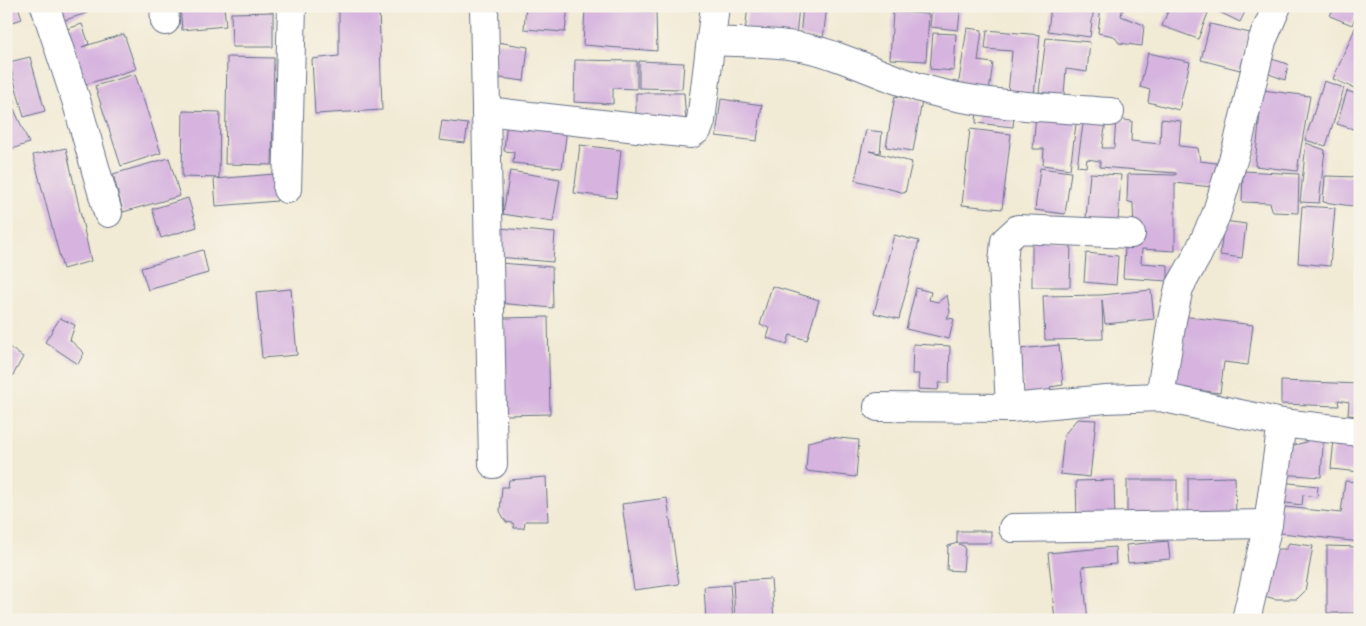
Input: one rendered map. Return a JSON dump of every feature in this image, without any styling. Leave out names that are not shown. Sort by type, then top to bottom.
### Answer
[{"type":"street","points":[[45,6],[76,100],[108,213]]},
{"type":"street","points":[[287,189],[292,6]]},
{"type":"street","points":[[484,6],[493,464]]},
{"type":"street","points":[[486,111],[691,134],[698,129],[701,121],[716,6]]},
{"type":"street","points":[[1160,397],[1172,320],[1180,288],[1198,256],[1216,215],[1238,147],[1262,41],[1278,6]]},
{"type":"street","points":[[711,41],[780,44],[830,54],[893,80],[946,95],[1012,106],[1110,112]]},
{"type":"street","points":[[1010,408],[1003,263],[1005,241],[1018,229],[1131,234]]},
{"type":"street","points":[[878,407],[1010,408],[1106,399],[1160,397],[1282,423],[1360,432]]},
{"type":"street","points":[[1246,620],[1268,524],[1282,423]]},
{"type":"street","points":[[1013,528],[1268,524]]},
{"type":"building","points":[[6,6],[18,6],[22,19],[6,24]]},
{"type":"building","points":[[54,6],[85,6],[87,13],[59,22]]},
{"type":"building","points":[[180,6],[224,6],[226,26],[182,30]]},
{"type":"building","points":[[339,6],[379,6],[382,110],[315,114],[312,59],[339,56]]},
{"type":"building","points":[[526,6],[568,6],[565,32],[524,29]]},
{"type":"building","points":[[650,6],[699,6],[699,10],[650,8]]},
{"type":"building","points":[[748,6],[799,6],[796,37],[745,32]]},
{"type":"building","points":[[803,6],[827,6],[823,39],[800,36]]},
{"type":"building","points":[[932,6],[961,6],[958,30],[930,27]]},
{"type":"building","points":[[1051,6],[1094,6],[1090,37],[1048,31]]},
{"type":"building","points":[[1101,6],[1123,6],[1121,16],[1144,25],[1142,46],[1119,43],[1114,36],[1098,33]]},
{"type":"building","points":[[1170,6],[1188,6],[1208,13],[1198,39],[1162,26]]},
{"type":"building","points":[[1214,6],[1248,6],[1240,22],[1213,9]]},
{"type":"building","points":[[1334,6],[1360,6],[1352,25],[1330,16]]},
{"type":"building","points":[[585,8],[656,12],[657,51],[583,45]]},
{"type":"building","points":[[273,12],[273,47],[232,47],[231,13]]},
{"type":"building","points":[[893,12],[929,14],[926,61],[890,59]]},
{"type":"building","points":[[82,24],[89,44],[82,47],[124,34],[136,69],[83,85],[64,30]]},
{"type":"building","points":[[1210,24],[1250,33],[1240,70],[1201,60]]},
{"type":"building","points":[[1356,26],[1360,27],[1359,90],[1333,79]]},
{"type":"building","points":[[967,28],[982,30],[978,61],[993,63],[989,91],[958,87]]},
{"type":"building","points":[[987,30],[1040,35],[1034,96],[1008,93],[1012,51],[985,49]]},
{"type":"building","points":[[933,33],[956,34],[954,71],[930,69]]},
{"type":"building","points":[[1046,38],[1090,42],[1087,72],[1066,69],[1064,95],[1039,92]]},
{"type":"building","points":[[497,42],[528,47],[524,81],[493,77]]},
{"type":"building","points":[[1148,53],[1190,62],[1179,110],[1148,102],[1150,90],[1140,87]]},
{"type":"building","points":[[30,57],[45,111],[24,117],[9,62]]},
{"type":"building","points":[[227,57],[274,58],[272,165],[225,164]]},
{"type":"building","points":[[1265,57],[1288,64],[1285,80],[1264,72]]},
{"type":"building","points":[[575,60],[637,61],[637,89],[613,88],[613,104],[574,102]]},
{"type":"building","points":[[639,61],[684,63],[682,89],[639,88]]},
{"type":"building","points":[[135,74],[161,153],[121,166],[95,86]]},
{"type":"building","points":[[1324,81],[1344,88],[1326,146],[1305,140]]},
{"type":"building","points":[[6,84],[15,103],[6,106]]},
{"type":"building","points":[[1262,90],[1310,96],[1297,171],[1255,166]]},
{"type":"building","points":[[1347,91],[1360,95],[1360,131],[1337,124]]},
{"type":"building","points":[[636,93],[684,93],[686,122],[636,120]]},
{"type":"building","points":[[895,96],[922,101],[913,151],[886,147]]},
{"type":"building","points":[[721,99],[762,105],[757,141],[716,136]]},
{"type":"building","points":[[14,109],[29,143],[9,150],[6,146],[6,111]]},
{"type":"building","points":[[977,109],[1014,114],[1013,127],[976,123]]},
{"type":"building","points":[[183,111],[220,112],[219,178],[182,177]]},
{"type":"building","points":[[1036,114],[1077,117],[1070,169],[1043,165],[1044,149],[1033,149]]},
{"type":"building","points":[[1084,118],[1106,121],[1102,148],[1114,148],[1116,119],[1132,121],[1131,141],[1160,144],[1161,119],[1181,121],[1179,146],[1198,148],[1200,161],[1224,164],[1221,188],[1175,183],[1175,251],[1142,249],[1141,263],[1168,265],[1168,281],[1123,278],[1126,234],[1134,235],[1133,203],[1127,201],[1128,174],[1176,175],[1176,173],[1100,167],[1100,161],[1087,159],[1086,167],[1077,166]]},
{"type":"building","points":[[442,121],[468,124],[465,143],[439,140]]},
{"type":"building","points":[[507,121],[567,128],[562,168],[513,163],[514,152],[504,151]]},
{"type":"building","points":[[970,129],[1011,134],[1002,209],[962,205]]},
{"type":"building","points":[[866,130],[882,132],[880,153],[869,151],[912,162],[905,193],[855,180]]},
{"type":"building","points":[[1306,143],[1325,150],[1319,203],[1300,202]]},
{"type":"building","points":[[580,145],[621,150],[616,198],[574,193]]},
{"type":"building","points":[[66,148],[91,261],[63,269],[33,155]]},
{"type":"building","points":[[169,158],[180,196],[123,212],[113,174]]},
{"type":"building","points":[[1040,168],[1071,172],[1065,214],[1035,210]]},
{"type":"building","points":[[510,171],[560,179],[553,222],[503,214]]},
{"type":"building","points":[[1243,171],[1299,174],[1298,213],[1273,212],[1270,203],[1242,202]]},
{"type":"building","points":[[1090,173],[1121,175],[1118,221],[1086,218]]},
{"type":"building","points":[[275,174],[277,201],[216,206],[214,179]]},
{"type":"building","points":[[1325,176],[1360,177],[1360,207],[1323,202]]},
{"type":"building","points":[[188,198],[197,227],[161,238],[152,209]]},
{"type":"building","points":[[1302,206],[1335,208],[1330,266],[1298,263]]},
{"type":"building","points":[[1224,221],[1246,224],[1242,258],[1220,255]]},
{"type":"building","points":[[500,228],[555,233],[553,262],[498,257]]},
{"type":"building","points":[[894,235],[919,241],[899,319],[874,313]]},
{"type":"building","points":[[1032,239],[1071,240],[1070,287],[1032,287]]},
{"type":"building","points":[[203,250],[208,273],[148,290],[141,268]]},
{"type":"building","points":[[1086,253],[1118,256],[1116,285],[1084,282]]},
{"type":"building","points":[[499,263],[552,267],[553,308],[498,303]]},
{"type":"building","points":[[772,286],[819,300],[807,340],[790,335],[787,344],[767,338],[770,328],[760,325]]},
{"type":"building","points":[[916,288],[931,292],[929,300],[938,302],[947,295],[950,312],[947,318],[954,319],[949,339],[906,329]]},
{"type":"building","points":[[291,289],[297,355],[262,358],[256,292]]},
{"type":"building","points":[[1151,290],[1154,319],[1105,324],[1102,300],[1103,339],[1045,340],[1043,296],[1102,295]]},
{"type":"building","points":[[1182,316],[1253,325],[1248,365],[1224,362],[1220,393],[1173,387]]},
{"type":"building","points":[[548,317],[550,414],[506,415],[504,318]]},
{"type":"building","points":[[60,318],[75,325],[70,340],[84,353],[78,364],[45,342]]},
{"type":"building","points":[[913,344],[950,346],[949,383],[939,383],[938,390],[918,389],[919,374],[912,374]]},
{"type":"building","points":[[6,345],[23,357],[6,388]]},
{"type":"building","points":[[1059,345],[1063,385],[1050,387],[1052,399],[1025,402],[1019,349]]},
{"type":"building","points":[[1281,381],[1360,384],[1360,416],[1348,415],[1349,402],[1338,400],[1339,406],[1281,404]]},
{"type":"building","points":[[1077,419],[1096,420],[1090,477],[1060,474],[1064,435]]},
{"type":"building","points":[[1310,430],[1324,431],[1321,477],[1279,474],[1280,449],[1306,442]]},
{"type":"building","points":[[829,437],[859,440],[856,477],[806,471],[808,442]]},
{"type":"building","points":[[1334,439],[1360,442],[1360,472],[1331,469]]},
{"type":"building","points":[[546,477],[548,521],[525,521],[524,528],[514,528],[513,523],[506,522],[500,511],[502,487],[508,487],[509,480]]},
{"type":"building","points":[[1235,477],[1236,516],[1188,517],[1188,478]]},
{"type":"building","points":[[1114,480],[1115,521],[1077,522],[1076,481]]},
{"type":"building","points":[[1127,480],[1177,480],[1177,516],[1127,516]]},
{"type":"building","points":[[1345,481],[1360,482],[1360,542],[1273,532],[1276,506],[1341,513]]},
{"type":"building","points":[[1280,482],[1318,486],[1317,497],[1303,495],[1302,505],[1278,502]]},
{"type":"building","points":[[667,498],[679,584],[634,590],[622,504]]},
{"type":"building","points":[[957,531],[991,531],[991,543],[957,543]]},
{"type":"building","points":[[1168,541],[1170,559],[1128,563],[1126,545]]},
{"type":"building","points":[[957,543],[965,547],[963,571],[947,570],[948,546]]},
{"type":"building","points":[[1289,543],[1313,546],[1305,591],[1297,599],[1276,599],[1263,596],[1264,549],[1286,549]]},
{"type":"building","points":[[1327,546],[1360,547],[1360,613],[1327,613]]},
{"type":"building","points":[[1115,547],[1116,564],[1082,567],[1088,620],[1055,620],[1048,553]]},
{"type":"building","points":[[771,579],[774,620],[735,620],[733,581]]},
{"type":"building","points":[[730,585],[733,620],[706,620],[704,587]]}]
